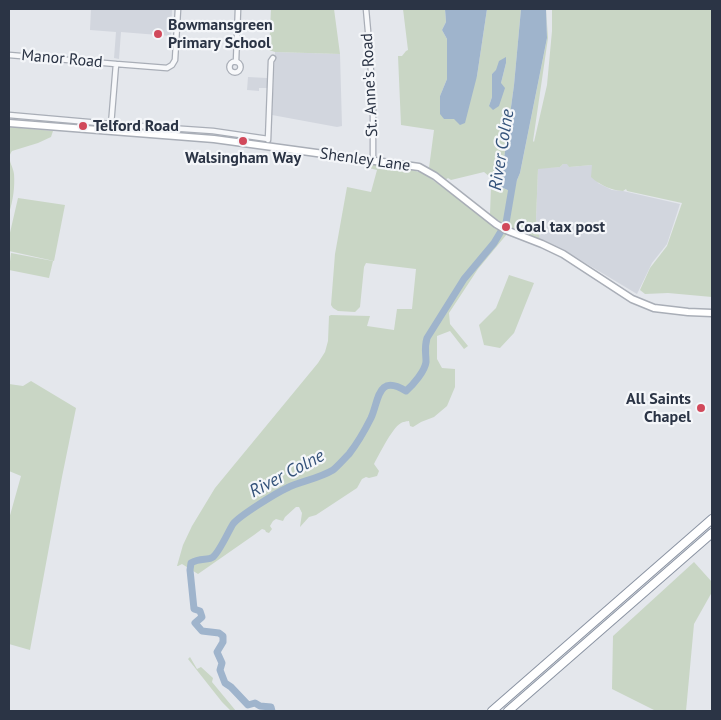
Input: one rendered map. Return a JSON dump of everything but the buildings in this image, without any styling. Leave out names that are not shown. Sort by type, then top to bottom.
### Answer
[{"type":"highway","points":[[492,711],[712,519]]},
{"type":"highway","points":[[508,711],[712,533]]},
{"type":"main road","name":"Shenley Lane","points":[[9,123],[111,128],[214,139],[419,167],[435,176],[496,224],[563,254],[632,298],[654,308],[712,313]]},
{"type":"street","points":[[111,128],[116,64],[167,68],[172,65],[175,60],[178,9]]},
{"type":"street","points":[[236,62],[238,9]]},
{"type":"street","name":"St. Anne's Road","points":[[366,9],[372,82],[373,160]]},
{"type":"street","name":"Manor Road","points":[[9,55],[116,64]]},
{"type":"street","points":[[267,147],[272,58]]},
{"type":"street","name":"Shenley Lane","points":[[9,115],[111,128],[213,131],[268,139]]},
{"type":"shaded area","name":"Bowmansgreen Primary School","points":[[91,9],[172,9],[171,36],[121,32],[119,59],[114,58],[116,32],[90,30]]},
{"type":"shaded area","points":[[275,52],[340,54],[342,126],[337,127],[272,115]]},
{"type":"shaded area","points":[[248,77],[267,78],[267,88],[259,88],[259,91],[247,90]]},
{"type":"shaded area","points":[[563,164],[568,164],[569,167],[592,165],[598,183],[612,190],[680,204],[667,244],[652,263],[637,294],[562,249],[539,239],[536,219],[538,168],[560,167]]},
{"type":"green space","points":[[271,9],[334,9],[340,54],[275,52],[269,50]]},
{"type":"green space","points":[[403,9],[445,9],[446,22],[442,30],[447,39],[447,79],[440,96],[444,119],[454,119],[477,76],[487,9],[521,9],[514,85],[501,187],[512,192],[520,173],[547,38],[546,9],[548,38],[534,142],[547,85],[552,9],[712,9],[712,297],[668,293],[645,294],[640,290],[650,268],[667,246],[682,203],[627,191],[626,189],[623,191],[606,187],[591,177],[592,165],[569,167],[567,164],[563,164],[560,167],[538,169],[536,219],[540,241],[514,230],[490,214],[490,177],[484,172],[445,180],[429,168],[434,130],[401,125],[398,56],[402,56],[408,50]],"holes":[[[506,63],[501,83],[489,106],[492,97],[492,74]]]},
{"type":"green space","points":[[9,127],[53,131],[51,137],[12,151],[10,154],[14,184],[13,199],[9,213]]},
{"type":"green space","points":[[363,164],[404,168],[423,173],[507,234],[478,269],[449,313],[450,324],[468,346],[464,349],[450,331],[437,336],[437,359],[442,368],[455,369],[455,387],[447,406],[434,417],[413,427],[410,426],[409,421],[397,426],[374,464],[379,471],[377,476],[362,479],[357,488],[316,515],[309,517],[300,527],[302,513],[299,507],[296,507],[283,521],[276,519],[273,521],[270,526],[272,529],[269,533],[262,529],[198,574],[182,564],[177,566],[183,545],[192,526],[215,488],[325,352],[328,341],[329,316],[370,316],[367,326],[394,330],[397,309],[412,309],[416,269],[366,263],[360,307],[355,312],[338,311],[331,305],[335,254],[347,187],[371,192],[377,170],[365,167]]},
{"type":"green space","points":[[18,198],[65,205],[54,261],[9,251],[9,237]]},
{"type":"green space","points":[[11,253],[53,261],[49,278],[9,270]]},
{"type":"green space","points":[[509,275],[534,283],[514,333],[500,348],[484,345],[479,325],[496,308]]},
{"type":"green space","points":[[31,381],[76,408],[30,650],[9,644],[9,519],[21,476],[9,471],[9,384],[23,386]]},
{"type":"green space","points":[[694,562],[712,582],[712,592],[694,624],[686,711],[656,711],[612,689],[613,636]]},
{"type":"green space","points":[[190,657],[197,669],[201,667],[213,678],[212,682],[236,711],[231,711],[222,702],[188,659]]},
{"type":"water","points":[[445,9],[487,9],[477,76],[465,123],[460,125],[454,119],[444,119],[440,114],[440,96],[447,79],[447,39],[442,30],[446,22]]},
{"type":"water","points":[[521,9],[546,9],[547,38],[520,173],[512,192],[501,187],[514,85]]},
{"type":"water","points":[[506,57],[501,83],[505,88],[499,106],[493,110],[489,106],[492,97],[492,74],[496,70],[499,61]]},
{"type":"waterway","name":"River Colne","points":[[272,711],[271,707],[260,706],[255,703],[248,705],[225,683],[220,670],[222,663],[217,652],[223,642],[223,636],[219,633],[202,631],[195,623],[202,617],[200,611],[194,609],[191,563],[213,557],[233,524],[258,505],[287,488],[333,470],[349,454],[358,441],[371,418],[378,397],[384,387],[389,385],[396,386],[406,391],[415,382],[425,366],[427,338],[464,279],[494,243],[506,223],[513,182]]},
{"type":"place","name":"Bowmansgreen Primary School","points":[[158,34]]},
{"type":"place","name":"Telford Road","points":[[83,126]]},
{"type":"place","name":"Walsingham Way","points":[[243,141]]},
{"type":"place","name":"Coal tax post","points":[[506,227]]},
{"type":"place","name":"All Saints Chapel","points":[[701,408]]}]
